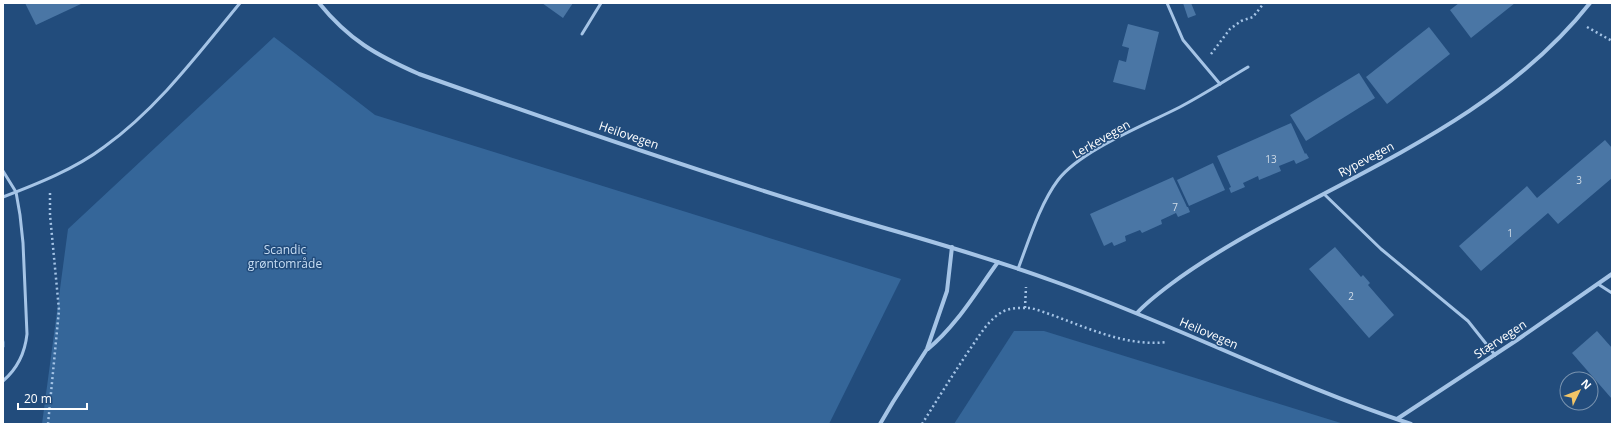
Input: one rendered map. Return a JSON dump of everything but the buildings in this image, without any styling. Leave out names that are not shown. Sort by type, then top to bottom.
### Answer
[{"type":"street","name":"Heilovegen","points":[[319,3],[340,27],[361,44],[391,62],[418,74],[716,175],[1018,268],[1137,313],[1333,396],[1412,424]]},
{"type":"street","name":"Rypevegen","points":[[1137,313],[1144,304],[1191,269],[1219,251],[1372,169],[1452,123],[1486,100],[1516,78],[1548,49],[1576,21],[1590,3]]},
{"type":"street","points":[[880,424],[892,402],[927,349],[946,291],[952,247]]},
{"type":"street","points":[[927,349],[942,338],[998,262]]},
{"type":"street","name":"Stærvegen","points":[[1397,419],[1495,355],[1612,274]]},
{"type":"lane","points":[[3,197],[50,178],[103,148],[126,130],[173,84],[240,3]]},
{"type":"lane","points":[[582,34],[601,3]]},
{"type":"lane","points":[[1167,3],[1183,40],[1204,63],[1220,84]]},
{"type":"lane","name":"Lerkevegen","points":[[1018,268],[1044,203],[1058,180],[1069,168],[1090,153],[1181,106],[1248,67]]},
{"type":"lane","points":[[3,171],[16,192],[23,243],[27,334],[26,344],[20,360],[12,373],[3,381]]},
{"type":"lane","points":[[1324,194],[1381,249],[1468,321],[1495,355]]},
{"type":"lane","points":[[1598,284],[1612,293]]},
{"type":"path","points":[[1204,63],[1230,29],[1241,20],[1253,17],[1264,3]]},
{"type":"path","points":[[1576,21],[1612,41]]},
{"type":"path","points":[[48,424],[59,310],[50,215],[50,178]]},
{"type":"path","points":[[1025,308],[1026,271]]},
{"type":"path","points":[[922,424],[984,329],[1004,311],[1025,308],[1045,312],[1125,340],[1156,343],[1174,341]]},
{"type":"green space","name":"Scandic grøntområde","points":[[274,37],[375,115],[901,279],[829,424],[42,424],[68,229]]},
{"type":"green space","points":[[1014,331],[1044,331],[1344,424],[954,424]]}]
